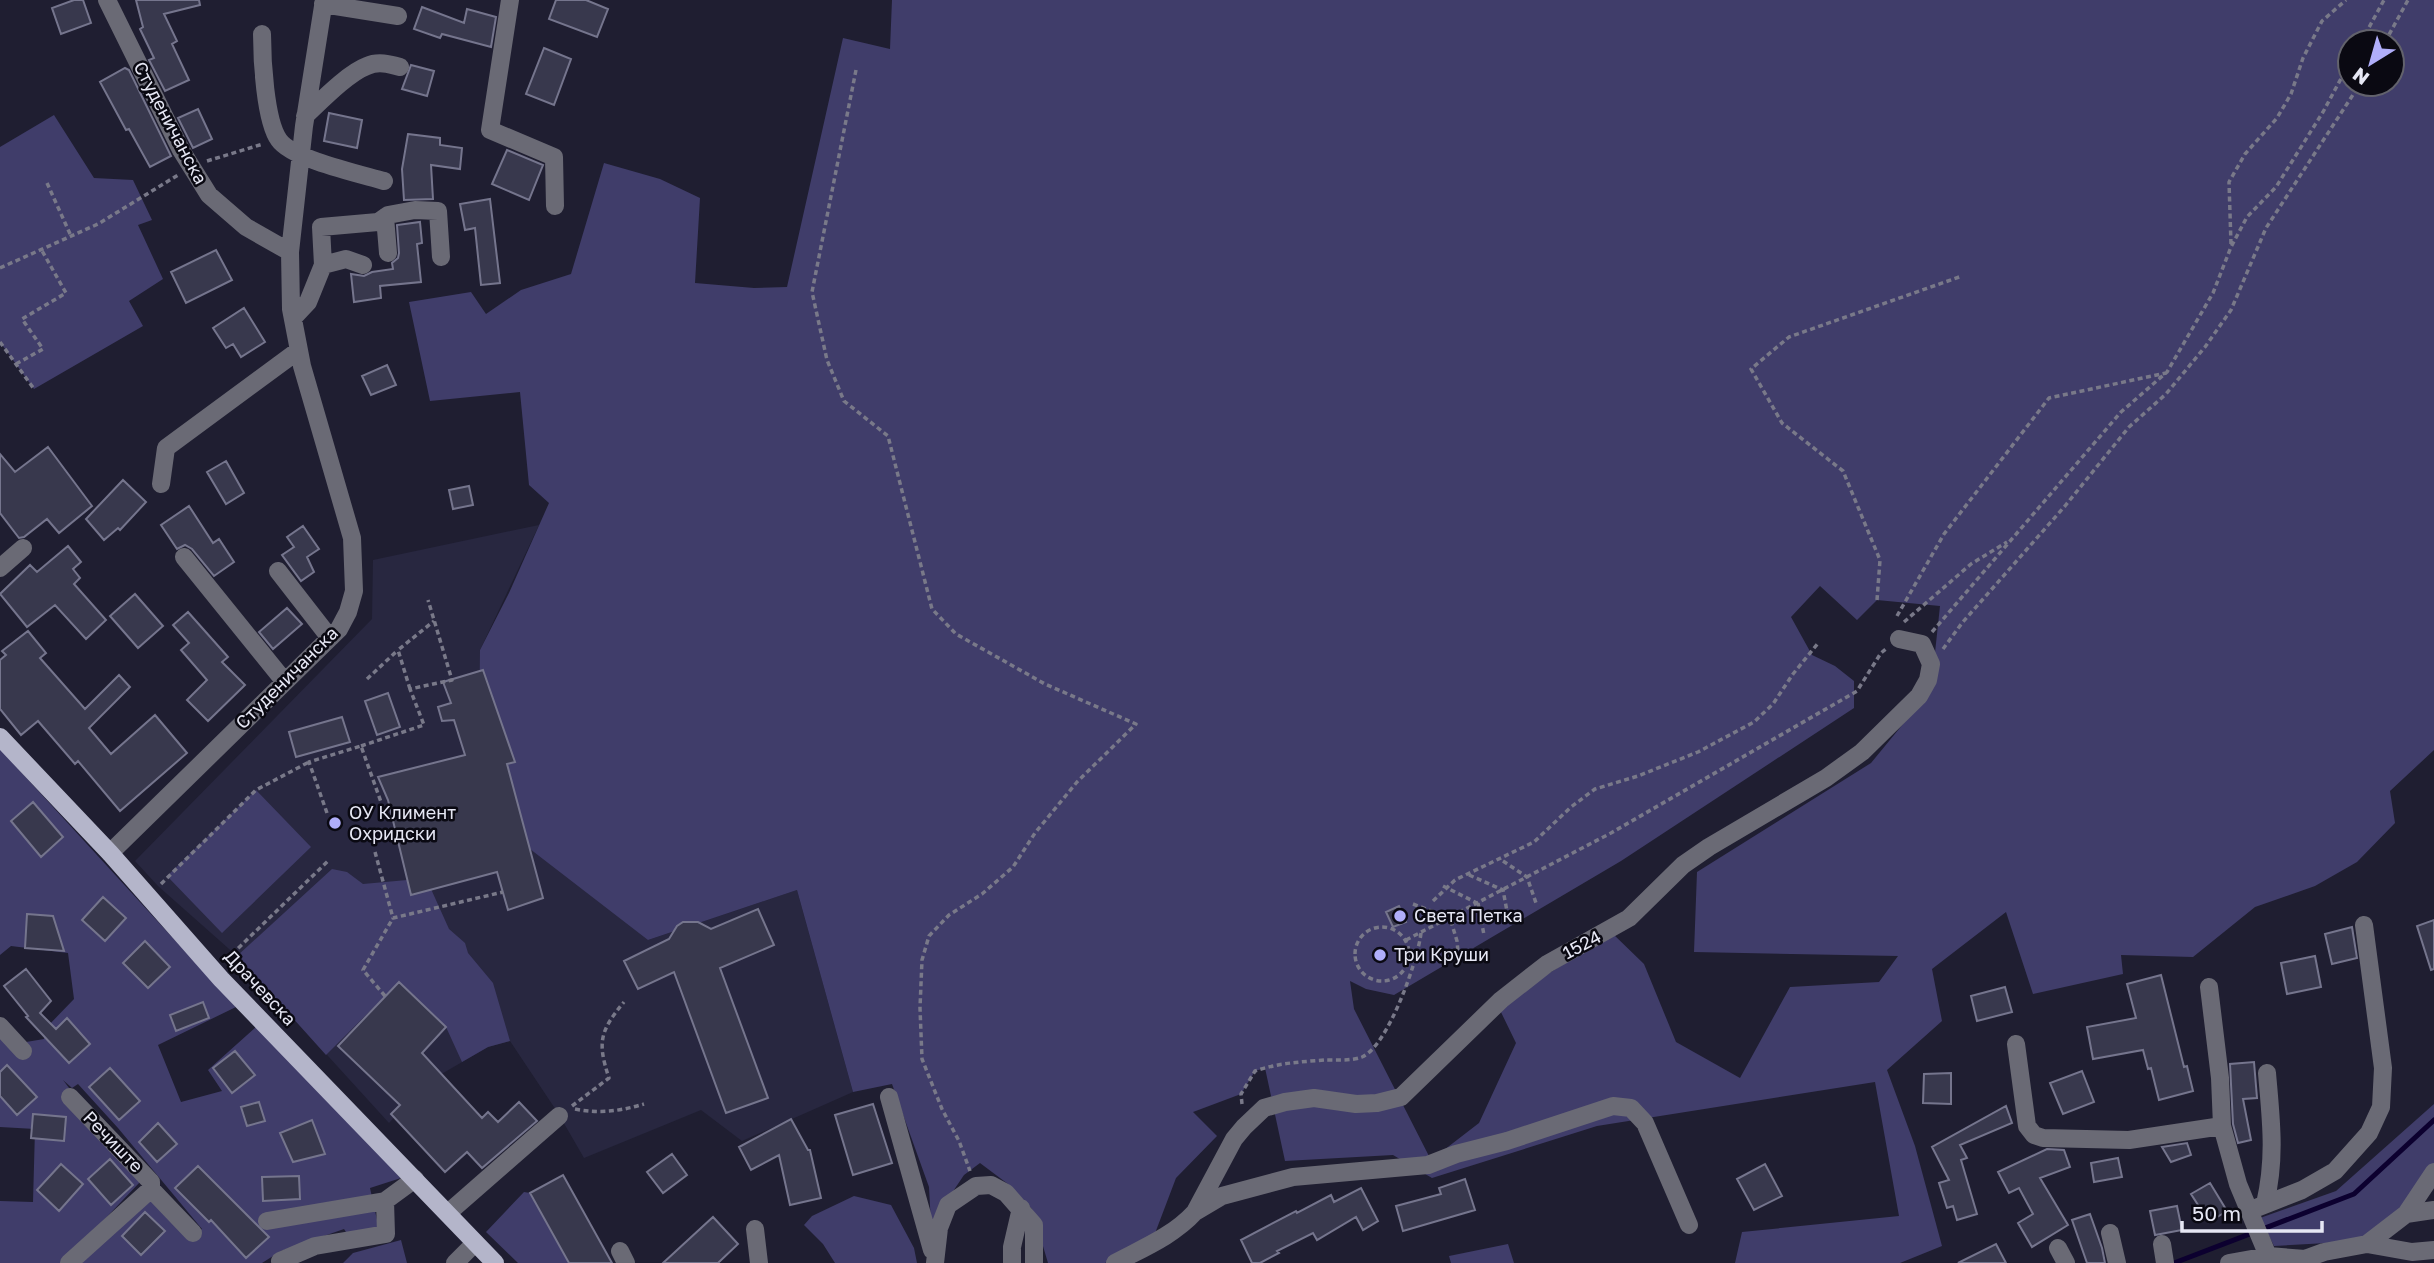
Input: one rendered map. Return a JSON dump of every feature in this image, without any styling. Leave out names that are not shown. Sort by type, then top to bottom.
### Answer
[{"type":"main road","name":"Драчевска","points":[[0,737],[110,853],[214,971],[495,1263]]},
{"type":"street","name":"Студеничанска","points":[[107,0],[191,166],[209,195],[246,227],[290,252]]},
{"type":"street","points":[[510,0],[490,130],[554,157],[555,206]]},
{"type":"street","name":"Студеничанска","points":[[110,853],[330,638],[348,612],[354,591],[352,538],[302,366],[293,318],[290,252],[305,116],[324,2]]},
{"type":"street","points":[[324,2],[398,16]]},
{"type":"street","points":[[262,34],[268,113],[279,141],[300,156],[384,181]]},
{"type":"street","points":[[305,116],[335,88],[367,66],[387,63],[400,67]]},
{"type":"street","points":[[293,318],[308,302],[323,265],[321,227],[378,222],[385,216],[415,210],[438,211],[441,257]]},
{"type":"street","points":[[385,216],[388,253]]},
{"type":"street","points":[[323,265],[346,259],[363,265]]},
{"type":"street","points":[[161,484],[166,448],[299,350]]},
{"type":"street","points":[[0,568],[23,548]]},
{"type":"street","points":[[184,557],[285,682]]},
{"type":"street","points":[[278,571],[330,638]]},
{"type":"street","points":[[1902,631],[1922,644],[1931,664]]},
{"type":"street","name":"1524","points":[[1195,1212],[1223,1156],[1244,1127],[1264,1108],[1314,1098],[1356,1104],[1377,1103],[1401,1097],[1501,1000],[1547,964],[1629,918],[1683,865],[1826,778],[1863,752],[1919,696],[1928,680],[1931,664]]},
{"type":"street","points":[[2258,1207],[2302,1190],[2335,1171],[2369,1133],[2381,1107],[2384,1068],[2364,925]]},
{"type":"street","points":[[2209,987],[2220,1078],[2222,1126],[2238,1184],[2258,1207],[2268,1256]]},
{"type":"street","points":[[0,1026],[23,1051]]},
{"type":"street","points":[[2016,1044],[2027,1126],[2034,1135],[2043,1138],[2129,1140],[2222,1126]]},
{"type":"street","points":[[2258,1207],[2270,1183],[2274,1145],[2267,1073]]},
{"type":"street","name":"Речиште","points":[[70,1097],[151,1182],[151,1189],[193,1233]]},
{"type":"street","points":[[889,1097],[935,1261]]},
{"type":"street","name":"1524","points":[[1115,1263],[1168,1235],[1195,1212],[1222,1196],[1293,1177],[1428,1165],[1613,1105],[1630,1108],[1645,1124],[1689,1225]]},
{"type":"street","points":[[448,1213],[559,1116]]},
{"type":"street","points":[[2367,1244],[2406,1214],[2434,1172]]},
{"type":"street","points":[[267,1221],[385,1201],[415,1179]]},
{"type":"street","points":[[935,1261],[939,1227],[948,1205],[976,1186],[991,1185],[1006,1193],[1034,1225],[1034,1263]]},
{"type":"street","name":"Речиште","points":[[69,1263],[151,1189]]},
{"type":"street","points":[[280,1261],[315,1246],[386,1234],[385,1201]]},
{"type":"street","points":[[1012,1263],[1012,1247],[1021,1208]]},
{"type":"street","points":[[2406,1214],[2434,1210]]},
{"type":"street","points":[[755,1229],[759,1263]]},
{"type":"street","points":[[2110,1233],[2117,1263]]},
{"type":"street","points":[[455,1263],[475,1243]]},
{"type":"street","points":[[2230,1263],[2268,1256],[2304,1261],[2324,1252],[2367,1244],[2412,1252],[2434,1250]]},
{"type":"path","points":[[2231,247],[2229,182],[2245,154],[2277,118],[2291,94],[2303,58],[2322,21],[2346,0]]},
{"type":"path","points":[[2369,28],[2384,0]]},
{"type":"path","points":[[2393,28],[2408,0]]},
{"type":"path","points":[[856,70],[812,292],[827,360],[844,401],[888,436],[932,608],[956,634],[1045,684],[1136,723],[1077,782],[1035,833],[1013,867],[982,894],[949,915],[929,936],[922,960],[922,1059],[976,1186]]},
{"type":"path","points":[[1922,644],[2121,412],[2167,372],[2213,293],[2231,247],[2247,217],[2276,187],[2336,88]]},
{"type":"path","points":[[1931,664],[1962,623],[2065,506],[2129,428],[2166,394],[2205,347],[2231,310],[2266,228],[2351,98]]},
{"type":"path","points":[[0,268],[98,223],[191,166],[254,145],[279,141]]},
{"type":"path","points":[[47,183],[71,236]]},
{"type":"path","points":[[16,364],[44,349],[22,319],[66,293],[41,249]]},
{"type":"path","points":[[1877,600],[1880,560],[1843,471],[1782,423],[1751,369],[1789,337],[1962,276]]},
{"type":"path","points":[[0,342],[34,389]]},
{"type":"path","points":[[1897,616],[1944,534],[2049,398],[2167,372]]},
{"type":"path","points":[[1406,940],[1611,833],[1857,691],[1881,653],[1902,631],[1971,564],[2012,539]]},
{"type":"path","points":[[410,690],[452,680],[428,600]]},
{"type":"path","points":[[367,679],[434,621]]},
{"type":"path","points":[[1433,901],[1455,880],[1534,842],[1571,807],[1595,789],[1698,752],[1754,722],[1773,704],[1819,642]]},
{"type":"path","points":[[158,886],[256,790],[309,762],[424,725],[398,650]]},
{"type":"path","points":[[361,746],[381,802]]},
{"type":"path","points":[[309,762],[327,813]]},
{"type":"path","points":[[375,852],[393,918],[363,970],[386,996]]},
{"type":"path","points":[[214,971],[328,861]]},
{"type":"path","points":[[1503,861],[1527,877],[1536,903]]},
{"type":"path","points":[[1469,875],[1503,890]]},
{"type":"path","points":[[1443,886],[1478,903]]},
{"type":"path","points":[[1503,890],[1509,922]]},
{"type":"path","points":[[393,918],[503,892]]},
{"type":"path","points":[[1478,903],[1484,935]]},
{"type":"path","points":[[1413,904],[1450,918]]},
{"type":"path","points":[[1450,918],[1457,941],[1459,961]]},
{"type":"path","points":[[1382,927],[1391,928],[1401,933],[1406,940],[1409,955],[1407,964],[1393,979],[1382,982],[1372,980],[1360,972],[1354,949],[1360,937],[1367,931],[1382,927]]},
{"type":"path","points":[[1244,1127],[1241,1094],[1255,1070],[1274,1065],[1363,1057],[1382,1038],[1394,1016],[1419,946],[1421,932]]},
{"type":"path","points":[[624,1002],[601,1038],[600,1053],[609,1078],[570,1108],[592,1112],[627,1109],[644,1104]]},
{"type":"shaded area","points":[[892,0],[2434,0],[2434,750],[2390,791],[2395,823],[2357,862],[2315,886],[2255,907],[2193,957],[2121,955],[2123,974],[2033,994],[2006,912],[1932,969],[1942,1021],[1887,1070],[1915,1146],[1942,1246],[1900,1263],[1735,1263],[1742,1232],[1899,1216],[1875,1082],[1597,1126],[1432,1178],[1393,1155],[1285,1161],[1265,1068],[1255,1071],[1241,1094],[1193,1112],[1217,1136],[1176,1178],[1154,1236],[1105,1263],[1048,1263],[1032,1209],[1008,1184],[980,1163],[964,1175],[931,1224],[929,1187],[892,1084],[853,1092],[797,890],[648,940],[499,825],[479,743],[480,650],[549,503],[529,485],[520,392],[430,401],[409,302],[471,292],[486,314],[521,290],[571,274],[604,163],[660,179],[700,198],[695,283],[754,288],[787,287],[843,38],[890,49]],"holes":[[[1820,586],[1857,620],[1877,600],[1940,606],[1931,690],[1871,763],[1697,872],[1694,952],[1898,956],[1879,982],[1790,987],[1740,1078],[1676,1042],[1644,964],[1612,933],[1498,1006],[1516,1043],[1479,1123],[1431,1160],[1354,1009],[1350,981],[1366,989],[1394,995],[1621,861],[1854,708],[1854,681],[1835,666],[1812,655],[1791,617]]]},
{"type":"shaded area","points":[[54,115],[94,178],[133,180],[152,220],[138,225],[163,279],[129,301],[143,326],[34,389],[0,342],[0,147]]},
{"type":"shaded area","name":"ОУ Климент Охридски","points":[[539,525],[480,650],[648,940],[797,890],[853,1092],[742,1141],[701,1110],[584,1158],[510,1041],[488,1047],[426,1083],[389,1123],[237,956],[158,886],[135,861],[372,619],[373,560]]},
{"type":"shaded area","points":[[0,749],[236,1007],[158,1045],[181,1102],[222,1091],[208,1070],[256,1027],[401,1178],[370,1188],[379,1229],[348,1235],[344,1229],[281,1251],[262,1263],[83,1263],[80,1260],[150,1194],[190,1236],[202,1229],[78,1084],[72,1088],[63,1080],[140,1182],[63,1263],[0,1263],[0,1201],[33,1202],[35,1129],[0,1127],[0,1029],[14,1044],[44,1039],[45,1029],[74,999],[68,953],[11,946],[0,955]]},
{"type":"shaded area","points":[[256,790],[311,847],[222,933],[167,876]]},
{"type":"shaded area","points":[[332,869],[347,872],[363,884],[407,880],[411,895],[431,889],[449,929],[465,943],[468,953],[493,983],[510,1041],[488,1047],[462,1062],[446,1027],[399,982],[326,1055],[237,956]]},
{"type":"shaded area","points":[[2434,1104],[2434,1167],[2400,1214],[2363,1241],[2274,1246],[2260,1218],[2336,1191]]},
{"type":"shaded area","points":[[524,1192],[530,1193],[569,1263],[518,1263],[486,1232]]},
{"type":"shaded area","points":[[854,1196],[891,1205],[914,1248],[917,1263],[835,1263],[823,1244],[804,1225],[812,1216]]},
{"type":"shaded area","points":[[401,1240],[407,1263],[343,1263],[353,1253]]},
{"type":"shaded area","points":[[1508,1244],[1514,1263],[1451,1263],[1449,1256]]},
{"type":"building","points":[[74,0],[83,0],[91,23],[61,34],[52,8]]},
{"type":"building","points":[[136,0],[199,0],[200,5],[164,14],[177,41],[172,44],[189,80],[165,91],[149,60],[154,58],[140,29],[143,27]]},
{"type":"building","points":[[556,0],[586,0],[608,9],[597,37],[549,19]]},
{"type":"building","points":[[422,7],[464,23],[467,9],[496,17],[491,47],[442,34],[440,38],[414,29]]},
{"type":"building","points":[[544,48],[571,59],[554,105],[526,94]]},
{"type":"building","points":[[411,65],[434,71],[427,96],[402,89]]},
{"type":"building","points":[[125,68],[129,70],[171,156],[150,167],[100,82]]},
{"type":"building","points":[[198,109],[212,139],[193,148],[178,118]]},
{"type":"building","points":[[329,113],[362,120],[357,148],[324,141]]},
{"type":"building","points":[[408,134],[440,138],[440,145],[462,148],[460,169],[431,165],[433,199],[404,200],[402,169]]},
{"type":"building","points":[[507,150],[543,165],[529,200],[492,184]]},
{"type":"building","points":[[490,199],[500,283],[481,285],[475,228],[465,230],[460,204]]},
{"type":"building","points":[[420,222],[422,243],[417,244],[421,282],[380,286],[381,298],[354,302],[351,274],[364,276],[393,269],[392,263],[399,253],[397,225]]},
{"type":"building","points":[[216,250],[232,280],[186,303],[171,272]]},
{"type":"building","points":[[244,308],[265,342],[241,357],[233,344],[226,348],[213,328]]},
{"type":"building","points":[[387,365],[396,385],[371,395],[362,376]]},
{"type":"building","points":[[48,447],[92,506],[59,533],[47,519],[19,538],[0,513],[0,454],[15,472]]},
{"type":"building","points":[[226,461],[244,493],[226,504],[207,472]]},
{"type":"building","points":[[123,480],[146,502],[120,530],[118,528],[104,540],[86,519]]},
{"type":"building","points":[[469,486],[473,505],[453,509],[449,490]]},
{"type":"building","points":[[189,506],[213,543],[219,539],[234,562],[214,576],[192,549],[185,545],[177,549],[161,525]]},
{"type":"building","points":[[303,526],[319,549],[307,557],[314,572],[301,581],[282,555],[294,547],[287,537]]},
{"type":"building","points":[[68,546],[81,562],[73,569],[80,578],[74,584],[106,620],[86,639],[55,605],[27,627],[0,594],[30,565],[37,572]]},
{"type":"building","points":[[135,594],[163,626],[138,648],[110,616]]},
{"type":"building","points":[[287,608],[302,624],[273,649],[259,632]]},
{"type":"building","points":[[188,612],[228,657],[222,662],[245,685],[208,721],[187,700],[207,680],[181,650],[189,643],[173,625]]},
{"type":"building","points":[[28,631],[46,653],[40,658],[85,709],[119,675],[130,687],[89,728],[111,754],[155,715],[187,753],[120,811],[78,761],[75,764],[38,721],[21,735],[0,709],[0,660],[6,655],[2,651]]},
{"type":"building","points":[[483,670],[515,762],[507,764],[543,898],[508,910],[497,872],[411,895],[388,800],[378,777],[465,755],[454,720],[442,721],[438,707],[451,703],[443,682]]},
{"type":"building","points":[[388,693],[400,727],[377,735],[365,701]]},
{"type":"building","points":[[342,717],[350,742],[296,757],[289,732]]},
{"type":"building","points":[[33,802],[63,837],[41,857],[11,821]]},
{"type":"building","points":[[103,897],[126,918],[105,941],[82,920]]},
{"type":"building","name":"Света Петка","points":[[1399,906],[1406,922],[1393,927],[1386,912]]},
{"type":"building","points":[[758,909],[774,945],[720,968],[768,1098],[726,1113],[674,972],[638,989],[624,961],[669,939],[683,922],[698,922],[711,929]]},
{"type":"building","points":[[27,914],[53,916],[64,951],[25,948]]},
{"type":"building","points":[[2434,920],[2434,969],[2431,970],[2417,926]]},
{"type":"building","points":[[2352,927],[2357,958],[2332,964],[2325,934]]},
{"type":"building","points":[[145,941],[170,967],[148,988],[123,963]]},
{"type":"building","points":[[2315,956],[2321,987],[2287,994],[2281,963]]},
{"type":"building","points":[[26,969],[51,1001],[40,1013],[56,1029],[67,1018],[90,1044],[69,1063],[26,1017],[28,1016],[4,986]]},
{"type":"building","points":[[2161,975],[2184,1067],[2187,1066],[2193,1091],[2159,1100],[2151,1068],[2148,1069],[2143,1050],[2093,1059],[2087,1027],[2136,1018],[2127,984]]},
{"type":"building","points":[[399,982],[446,1027],[422,1053],[482,1118],[488,1112],[498,1122],[519,1102],[537,1121],[482,1168],[467,1152],[445,1172],[391,1114],[400,1105],[338,1046]]},
{"type":"building","points":[[2005,987],[2012,1012],[1977,1021],[1971,996]]},
{"type":"building","points":[[203,1002],[209,1018],[176,1031],[170,1015]]},
{"type":"building","points":[[235,1051],[255,1075],[232,1093],[213,1068]]},
{"type":"building","points":[[2254,1062],[2257,1098],[2243,1099],[2251,1140],[2238,1143],[2233,1124],[2230,1064]]},
{"type":"building","points":[[7,1065],[37,1097],[17,1115],[0,1096],[0,1072]]},
{"type":"building","points":[[110,1068],[140,1101],[119,1120],[89,1087]]},
{"type":"building","points":[[2082,1071],[2094,1102],[2063,1114],[2050,1083]]},
{"type":"building","points":[[1951,1073],[1951,1104],[1923,1103],[1924,1074]]},
{"type":"building","points":[[259,1102],[265,1121],[247,1126],[241,1107]]},
{"type":"building","points":[[873,1104],[892,1163],[853,1175],[835,1115]]},
{"type":"building","points":[[2006,1106],[2012,1123],[1960,1145],[1967,1158],[1961,1160],[1977,1214],[1957,1220],[1953,1206],[1947,1208],[1939,1183],[1949,1180],[1932,1147]]},
{"type":"building","points":[[33,1114],[66,1117],[64,1141],[31,1138]]},
{"type":"building","points":[[791,1119],[810,1150],[821,1198],[790,1205],[779,1155],[751,1170],[739,1147]]},
{"type":"building","points":[[312,1120],[325,1154],[293,1162],[280,1133]]},
{"type":"building","points":[[158,1123],[177,1144],[157,1162],[139,1142]]},
{"type":"building","points":[[2187,1143],[2191,1155],[2171,1162],[2162,1147]]},
{"type":"building","points":[[2047,1149],[2064,1150],[2070,1167],[2040,1178],[2068,1225],[2032,1247],[2018,1223],[2033,1214],[2019,1188],[2009,1193],[1998,1172]]},
{"type":"building","points":[[672,1154],[687,1175],[663,1193],[647,1172]]},
{"type":"building","points":[[2118,1158],[2122,1177],[2094,1182],[2091,1163]]},
{"type":"building","points":[[110,1159],[133,1185],[111,1205],[88,1179]]},
{"type":"building","points":[[61,1164],[83,1184],[59,1211],[37,1190]]},
{"type":"building","points":[[1765,1164],[1782,1196],[1754,1210],[1737,1179]]},
{"type":"building","points":[[198,1166],[269,1237],[246,1258],[211,1220],[209,1222],[175,1188]]},
{"type":"building","points":[[563,1175],[612,1263],[569,1263],[530,1193]]},
{"type":"building","points":[[299,1176],[300,1199],[263,1201],[262,1177]]},
{"type":"building","points":[[1465,1179],[1475,1210],[1403,1231],[1396,1206],[1441,1194],[1439,1188]]},
{"type":"building","points":[[2210,1183],[2227,1211],[2209,1222],[2191,1194]]},
{"type":"building","points":[[1361,1188],[1378,1221],[1363,1230],[1356,1217],[1317,1240],[1313,1233],[1260,1263],[1252,1263],[1241,1240],[1331,1195],[1334,1202]]},
{"type":"building","points":[[2177,1206],[2182,1230],[2155,1235],[2150,1211]]},
{"type":"building","points":[[145,1212],[165,1231],[141,1255],[122,1236]]},
{"type":"building","points":[[2090,1214],[2105,1263],[2087,1263],[2072,1220]]},
{"type":"building","points":[[713,1217],[738,1244],[718,1263],[663,1263]]},
{"type":"building","points":[[1996,1244],[2006,1263],[1958,1263]]},
{"type":"waterway","points":[[2174,1263],[2354,1194],[2434,1120]]},
{"type":"place","name":"ОУ Климент Охридски","points":[[335,823]]},
{"type":"place","name":"Света Петка","points":[[1400,916]]},
{"type":"place","name":"Три Круши","points":[[1380,955]]}]
